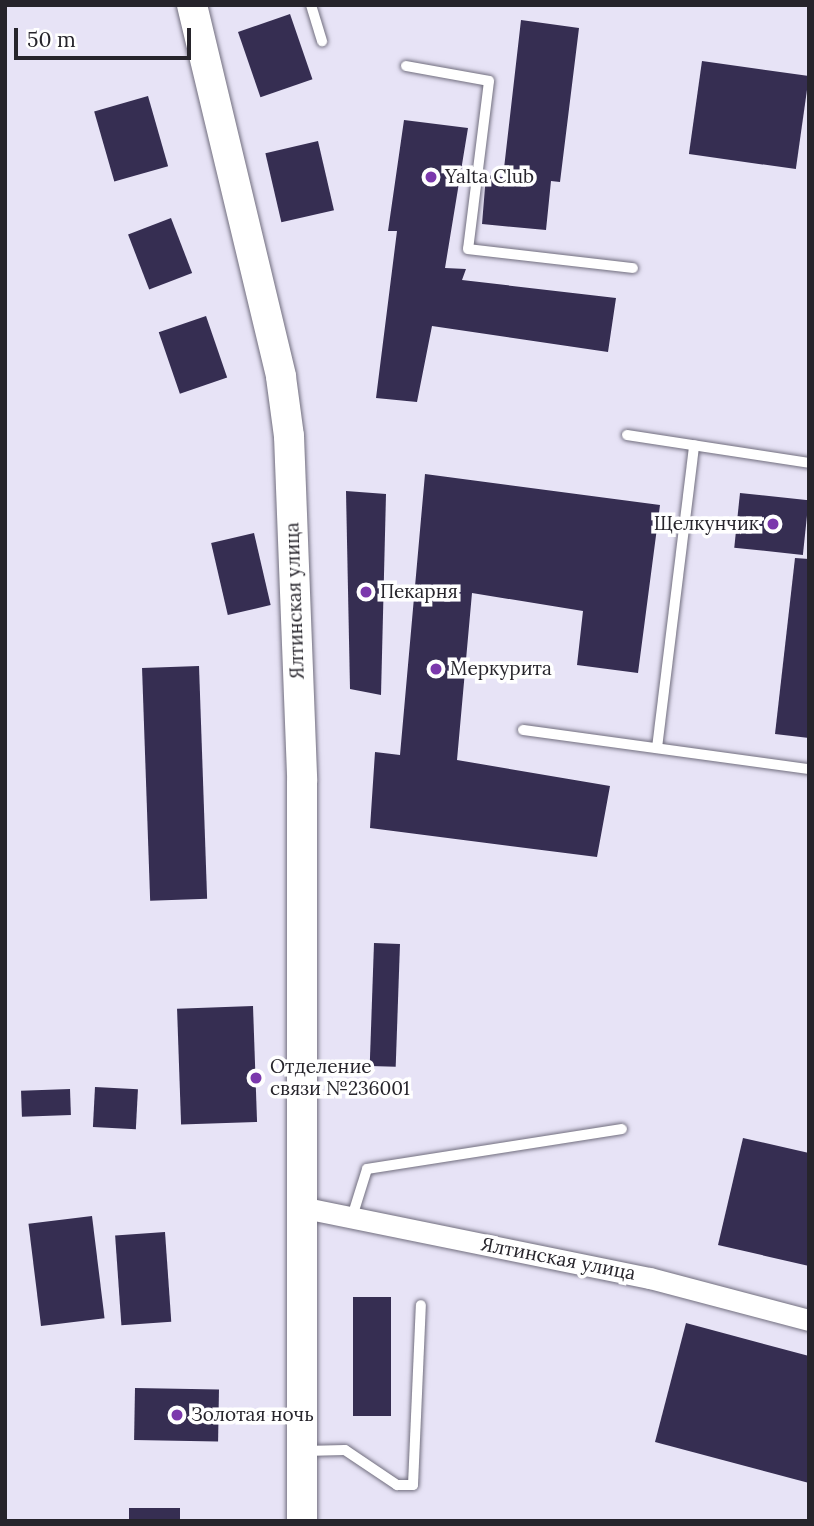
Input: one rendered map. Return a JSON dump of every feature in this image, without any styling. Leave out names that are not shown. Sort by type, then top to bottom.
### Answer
[{"type":"street","name":"Ялтинская улица","points":[[192,5],[281,377],[289,436],[302,781],[305,1208],[302,1521]]},
{"type":"street","name":"Ялтинская улица","points":[[305,1208],[650,1278],[809,1320]]},
{"type":"lane","points":[[311,5],[322,41]]},
{"type":"lane","points":[[406,66],[489,81],[468,249],[633,268]]},
{"type":"lane","points":[[627,435],[809,463]]},
{"type":"lane","points":[[657,748],[694,445]]},
{"type":"lane","points":[[523,730],[809,769]]},
{"type":"lane","points":[[352,1217],[367,1170],[622,1129]]},
{"type":"lane","points":[[304,1451],[345,1450],[397,1485],[413,1485],[421,1305]]},
{"type":"building","points":[[290,14],[312,79],[260,97],[238,32]]},
{"type":"building","points":[[521,20],[579,28],[560,182],[551,181],[546,230],[482,224],[486,175],[503,177]]},
{"type":"building","points":[[702,61],[809,76],[796,169],[689,154]]},
{"type":"building","points":[[148,96],[168,166],[114,182],[94,111]]},
{"type":"building","points":[[404,120],[468,128],[445,268],[466,269],[462,280],[616,298],[608,352],[432,326],[417,402],[376,398],[397,231],[388,231]]},
{"type":"building","points":[[318,141],[334,210],[281,222],[265,153]]},
{"type":"building","points":[[171,218],[192,273],[149,290],[128,234]]},
{"type":"building","points":[[206,316],[227,377],[180,394],[159,332]]},
{"type":"building","name":"Меркурита","points":[[425,474],[660,505],[638,673],[577,665],[583,611],[472,593],[457,760],[610,786],[597,857],[370,828],[375,752],[400,755]]},
{"type":"building","name":"Пекарня","points":[[346,491],[386,494],[381,695],[350,689]]},
{"type":"building","name":"Щелкунчик","points":[[740,493],[809,500],[803,555],[734,548]]},
{"type":"building","points":[[254,533],[271,605],[228,615],[211,543]]},
{"type":"building","points":[[795,558],[809,559],[809,738],[775,734]]},
{"type":"building","points":[[199,666],[207,899],[150,901],[142,668]]},
{"type":"building","points":[[374,943],[400,944],[396,1067],[370,1066]]},
{"type":"building","points":[[253,1006],[257,1122],[181,1125],[177,1009]]},
{"type":"building","points":[[95,1087],[138,1089],[136,1129],[93,1127]]},
{"type":"building","points":[[70,1089],[71,1115],[22,1117],[21,1091]]},
{"type":"building","points":[[743,1138],[809,1153],[809,1266],[718,1245]]},
{"type":"building","points":[[92,1216],[105,1318],[41,1326],[28,1224]]},
{"type":"building","points":[[165,1232],[171,1322],[121,1325],[115,1235]]},
{"type":"building","points":[[353,1297],[391,1297],[391,1416],[353,1416]]},
{"type":"building","points":[[686,1323],[809,1356],[809,1483],[655,1442]]},
{"type":"building","name":"Золотая ночь","points":[[135,1388],[219,1389],[218,1441],[134,1440]]},
{"type":"building","points":[[129,1508],[180,1508],[180,1521],[129,1521]]},
{"type":"place","name":"Yalta Club","points":[[431,177]]},
{"type":"place","name":"Щелкунчик","points":[[773,524]]},
{"type":"place","name":"Пекарня","points":[[366,592]]},
{"type":"place","name":"Меркурита","points":[[436,669]]},
{"type":"place","name":"Отделение связи №236001","points":[[256,1078]]},
{"type":"place","name":"Золотая ночь","points":[[177,1415]]}]
